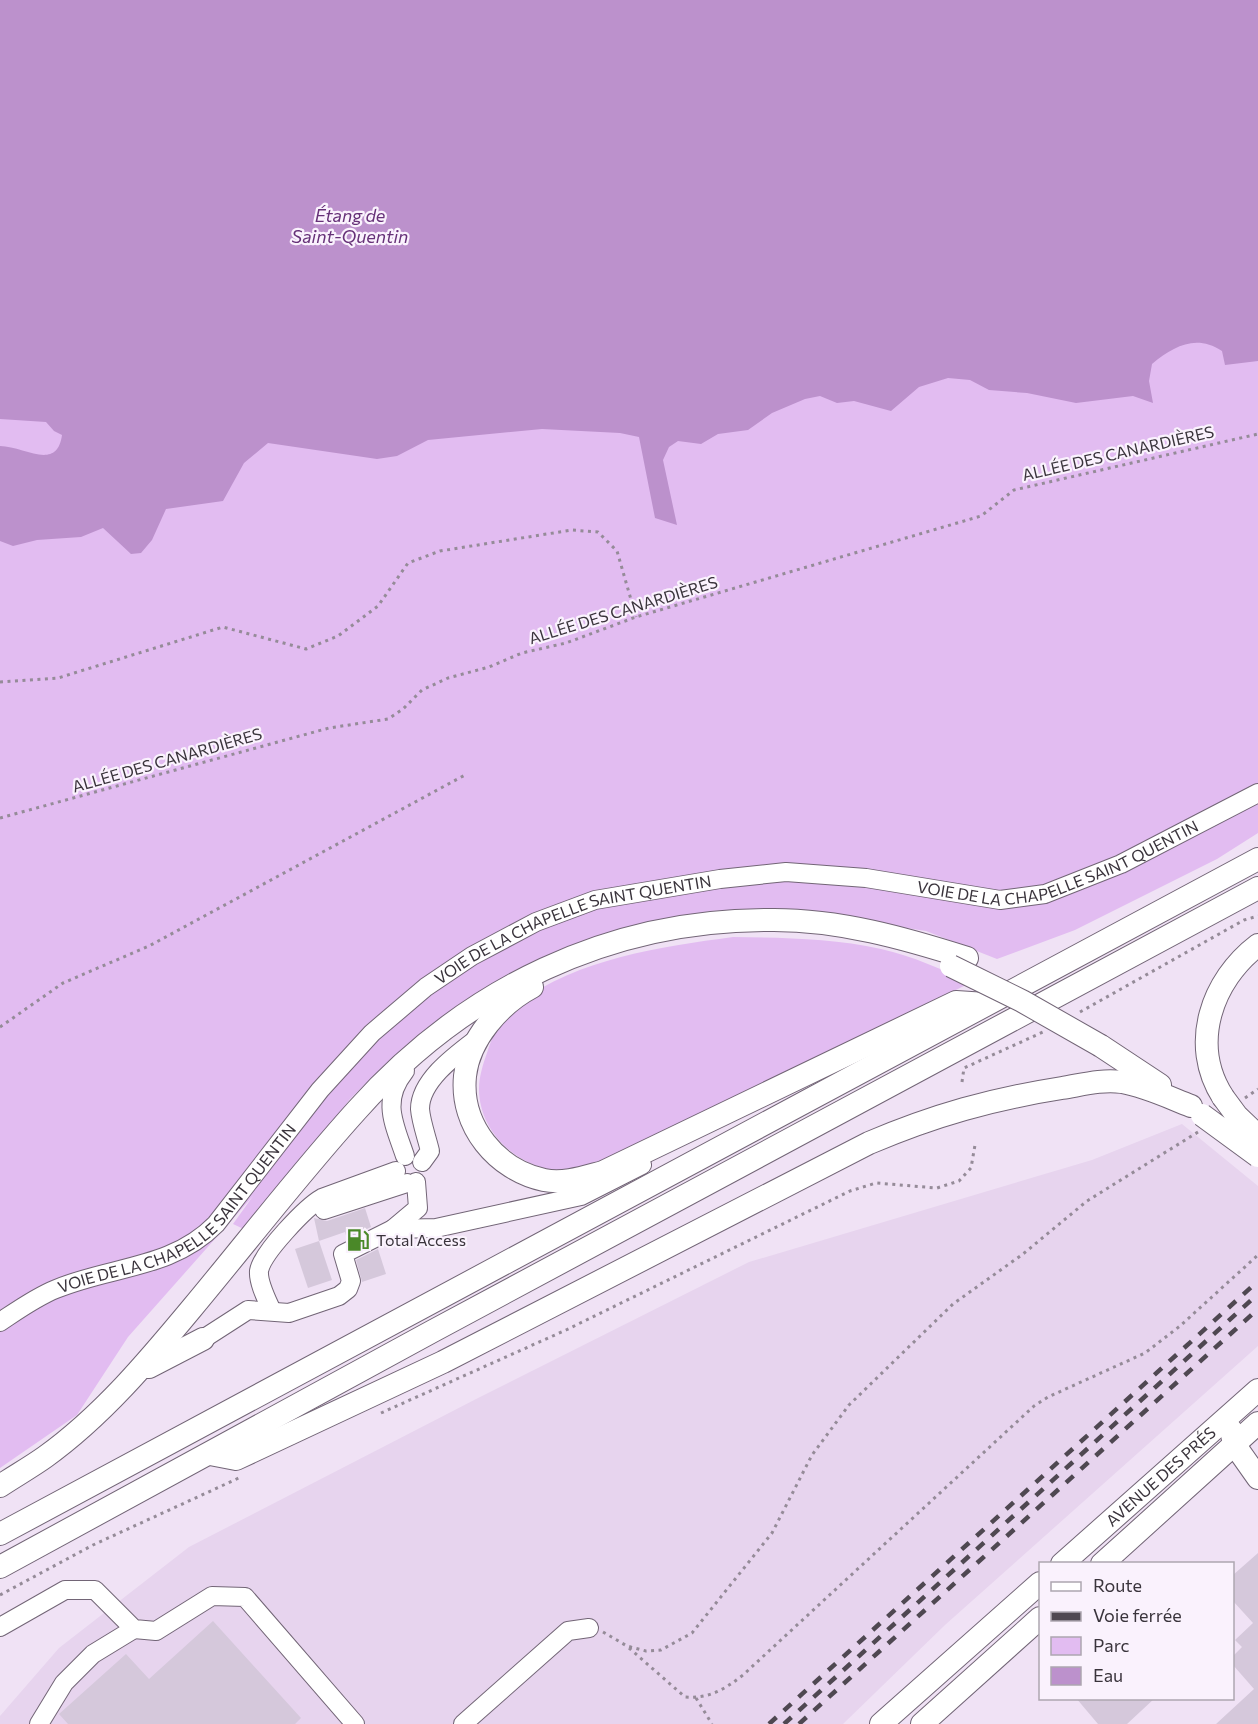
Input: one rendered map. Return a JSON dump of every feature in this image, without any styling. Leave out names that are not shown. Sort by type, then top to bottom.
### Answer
[{"type":"main road","points":[[0,1534],[1258,859]]},
{"type":"main road","points":[[0,1567],[433,1331],[1258,888]]},
{"type":"main road","points":[[0,1486],[47,1456],[110,1401],[136,1374],[357,1109],[412,1053],[506,986],[550,964],[610,942],[695,924],[775,920],[846,927],[905,939],[959,962],[1022,1000],[1108,1043],[1258,1140]]},
{"type":"main road","points":[[959,962],[839,937],[772,932],[694,937],[614,954],[567,970],[519,994],[498,1012],[480,1036],[465,1077],[468,1108],[478,1134],[496,1156],[519,1172],[546,1180],[576,1180],[603,1172],[956,1002],[986,1004]]},
{"type":"main road","points":[[1258,945],[1241,958],[1222,982],[1211,1011],[1206,1043],[1210,1067],[1211,1109],[1258,1156]]},
{"type":"main road","points":[[210,1454],[236,1459],[443,1362],[869,1143],[922,1121],[982,1103],[1098,1082],[1119,1082],[1237,1116],[1258,1136]]},
{"type":"main road","points":[[136,1374],[203,1339]]},
{"type":"main road","name":"AVENUE DES PRÉS","points":[[1063,1562],[1258,1390]]},
{"type":"main road","points":[[1228,1417],[1256,1429]]},
{"type":"main road","points":[[1228,1417],[1234,1444],[1257,1477]]},
{"type":"main road","name":"AVENUE DES PRÉS","points":[[1103,1562],[1234,1444],[1256,1429]]},
{"type":"main road","points":[[1199,1477],[1227,1469],[1257,1477]]},
{"type":"main road","points":[[881,1724],[1039,1585]]},
{"type":"main road","points":[[922,1724],[1039,1620]]},
{"type":"street","name":"VOIE DE LA CHAPELLE SAINT QUENTIN","points":[[0,1322],[55,1289],[155,1262],[201,1239],[216,1224],[320,1090],[372,1032],[426,987],[472,956],[536,922],[595,900],[720,879],[786,872],[866,878],[1000,900],[1045,894],[1121,864],[1258,793]]},
{"type":"street","points":[[272,1311],[259,1272],[263,1260],[311,1204],[322,1198],[406,1173],[424,1173],[422,1162],[430,1151],[420,1110],[422,1095],[440,1072],[480,1036]]},
{"type":"street","points":[[203,1339],[248,1310],[289,1313],[339,1296],[348,1289],[351,1281],[343,1254],[393,1229],[418,1208],[406,1173],[390,1109],[392,1089],[407,1069],[412,1053]]},
{"type":"street","points":[[393,1229],[436,1228],[581,1196],[662,1155],[711,1120]]},
{"type":"street","points":[[0,1627],[65,1590],[95,1590],[134,1629]]},
{"type":"street","points":[[39,1724],[64,1683],[93,1654],[134,1629],[156,1631],[212,1596],[245,1597],[356,1724]]},
{"type":"street","points":[[463,1724],[568,1631],[589,1628]]},
{"type":"path","name":"ALLÉE DES CANARDIÈRES","points":[[0,818],[328,728],[388,719],[404,709],[422,690],[448,678],[489,667],[522,653],[566,643],[636,617],[981,516],[1014,490],[1258,434]]},
{"type":"path","points":[[0,682],[58,678],[223,627],[306,649],[338,636],[378,606],[408,563],[440,551],[572,530],[598,532],[617,551],[636,617]]},
{"type":"path","points":[[0,1027],[63,982],[149,946],[465,775]]},
{"type":"path","points":[[1074,1016],[1244,920],[1258,916]]},
{"type":"path","points":[[962,1082],[964,1068],[1044,1032]]},
{"type":"path","points":[[627,1646],[646,1651],[661,1650],[679,1642],[703,1622],[772,1533],[812,1455],[849,1405],[953,1304],[1023,1254],[1087,1201],[1179,1146],[1211,1109],[1258,1089]]},
{"type":"path","points":[[375,1416],[566,1330],[849,1191],[876,1183],[937,1188],[958,1181],[971,1168],[975,1145]]},
{"type":"path","points":[[589,1628],[603,1632],[627,1646],[685,1697],[696,1698],[725,1689],[743,1675],[1034,1406],[1048,1396],[1145,1353],[1180,1326],[1258,1255]]},
{"type":"path","points":[[0,1595],[93,1545],[245,1475]]},
{"type":"path","points":[[696,1698],[712,1724]]},
{"type":"shaded area","points":[[1182,1124],[1258,1186],[1258,1346],[945,1625],[843,1724],[0,1724],[0,1716],[59,1648],[189,1547],[480,1397],[749,1262],[1092,1160]]},
{"type":"green space","points":[[0,0],[1258,0],[1258,833],[1217,859],[1075,930],[997,959],[926,931],[776,908],[710,911],[631,930],[486,992],[396,1054],[350,1099],[248,1231],[233,1224],[253,1196],[128,1337],[77,1415],[0,1468]]},
{"type":"green space","points":[[733,937],[807,939],[863,945],[904,955],[972,982],[611,1161],[571,1171],[554,1170],[522,1159],[496,1136],[481,1106],[480,1080],[495,1033],[502,1020],[517,1004],[541,988],[593,965],[649,950]]},
{"type":"water","name":"Étang de Saint-Quentin","points":[[0,0],[1258,0],[1258,361],[1225,365],[1222,351],[1212,346],[1194,343],[1177,347],[1152,364],[1149,381],[1153,403],[1133,396],[1076,403],[1027,393],[989,390],[970,380],[948,378],[919,387],[891,411],[854,401],[837,403],[820,396],[805,399],[772,413],[748,430],[718,434],[701,444],[678,441],[669,447],[663,460],[677,525],[655,518],[639,437],[620,433],[542,429],[428,440],[397,456],[377,459],[268,443],[244,463],[223,501],[166,509],[152,540],[141,553],[131,554],[103,528],[81,537],[37,540],[13,546],[0,541],[0,446],[47,455],[59,446],[62,435],[54,431],[46,422],[0,419]]},
{"type":"building","points":[[365,1208],[371,1227],[347,1239],[345,1232],[319,1241],[314,1218],[327,1221]]},
{"type":"building","points":[[319,1241],[332,1280],[308,1288],[295,1249]]},
{"type":"building","points":[[378,1249],[386,1274],[362,1282],[356,1260]]},
{"type":"building","points":[[1258,1553],[1258,1724],[1216,1724],[1254,1689],[1234,1666],[1234,1655],[1242,1647],[1235,1640],[1253,1623],[1234,1602],[1234,1574]]},
{"type":"building","points":[[213,1621],[301,1718],[295,1724],[68,1724],[59,1714],[126,1654],[149,1679]]},
{"type":"building","points":[[1078,1700],[1153,1700],[1127,1724],[1098,1724]]},
{"type":"railway","points":[[769,1724],[1258,1281]]},
{"type":"railway","points":[[784,1724],[1258,1294]]},
{"type":"railway","points":[[799,1724],[1258,1309]]},
{"type":"place","name":"Total Access","points":[[358,1240]]}]
